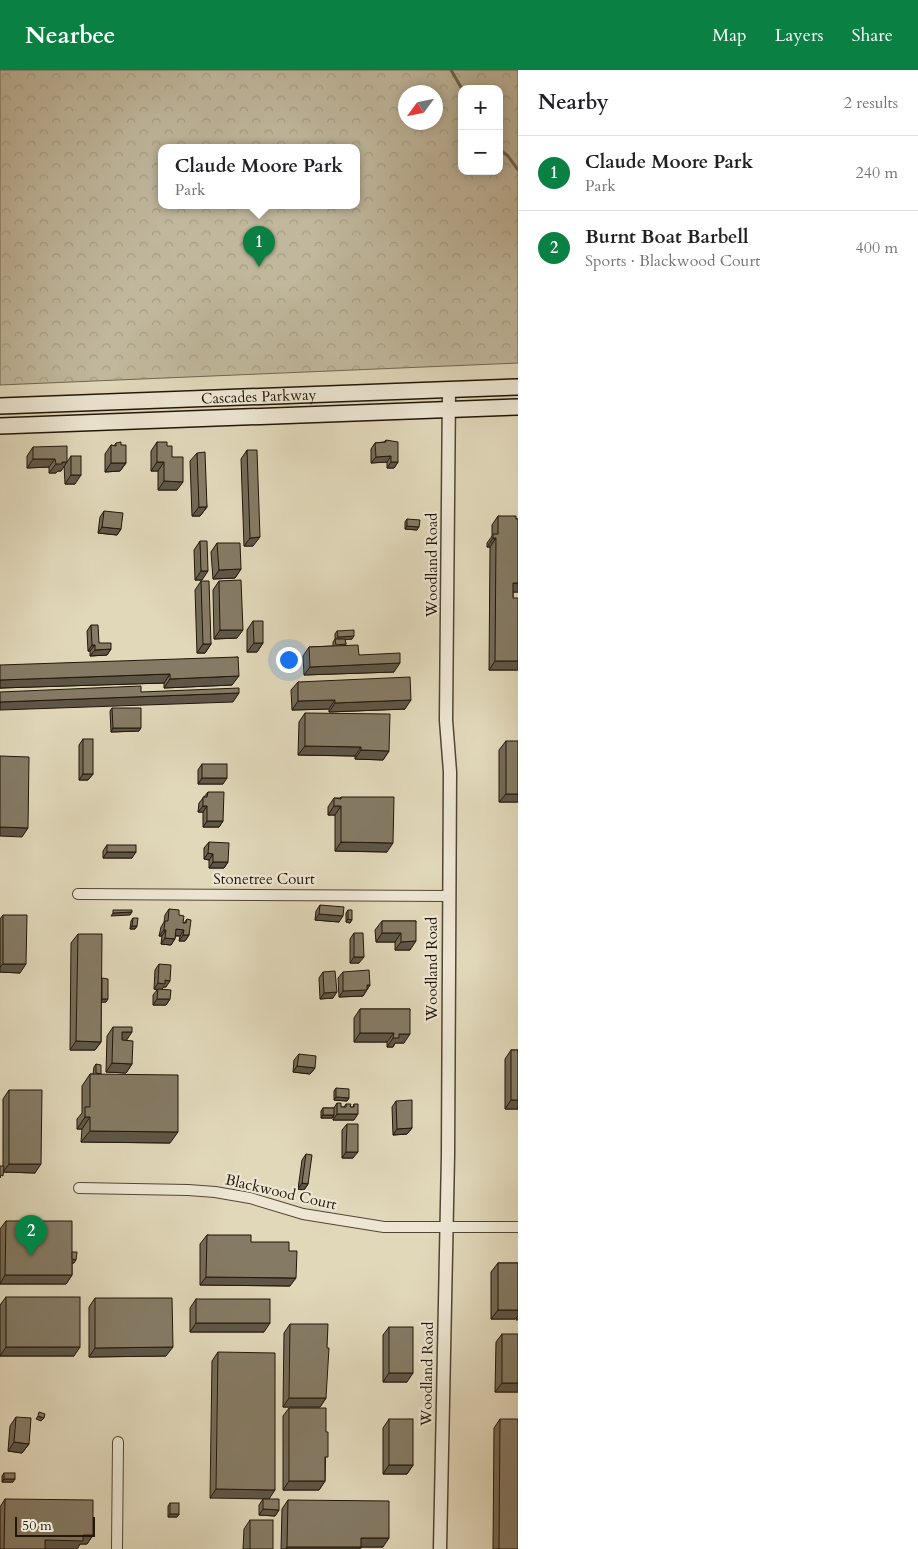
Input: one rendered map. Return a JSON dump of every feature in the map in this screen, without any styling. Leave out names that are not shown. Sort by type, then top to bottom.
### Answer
[{"type":"main road","name":"Cascades Parkway","points":[[0,406],[518,387]]},
{"type":"main road","name":"Cascades Parkway","points":[[0,426],[518,407]]},
{"type":"street","name":"Woodland Road","points":[[440,1549],[446,1226],[450,772],[446,720],[449,390]]},
{"type":"street","name":"Stonetree Court","points":[[78,894],[449,896]]},
{"type":"street","name":"Blackwood Court","points":[[78,1188],[214,1192],[250,1198],[303,1214],[384,1227],[518,1227]]},
{"type":"street","points":[[117,1549],[118,1442]]},
{"type":"green space","points":[[0,70],[518,70],[518,363],[0,385]]},
{"type":"building","points":[[386,440],[398,442],[398,462],[391,462],[391,456],[376,457],[375,443],[386,442]]},
{"type":"building","points":[[121,442],[121,445],[126,445],[126,463],[111,463],[111,445],[116,446],[116,443]]},
{"type":"building","points":[[157,442],[167,442],[167,446],[172,446],[172,457],[183,457],[183,482],[164,481],[164,462],[157,462]]},
{"type":"building","points":[[67,446],[67,462],[62,462],[62,464],[56,464],[55,459],[33,459],[33,447]]},
{"type":"building","points":[[247,450],[257,450],[260,537],[250,538]]},
{"type":"building","points":[[205,452],[207,507],[199,507],[197,453]]},
{"type":"building","points":[[71,456],[81,456],[81,475],[71,475]]},
{"type":"building","points":[[104,511],[123,513],[121,529],[102,527]]},
{"type":"building","points":[[498,516],[516,516],[516,519],[518,519],[518,583],[513,583],[513,598],[518,598],[518,661],[495,661],[496,538],[493,538],[493,534],[498,534]]},
{"type":"building","points":[[407,519],[420,520],[419,527],[407,526]]},
{"type":"building","points":[[200,541],[207,541],[208,571],[201,571]]},
{"type":"building","points":[[217,543],[240,543],[241,569],[219,570]]},
{"type":"building","points":[[241,580],[243,630],[220,630],[219,581]]},
{"type":"building","points":[[201,581],[209,581],[211,644],[203,644]]},
{"type":"building","points":[[253,621],[263,621],[263,643],[254,643]]},
{"type":"building","points":[[91,625],[98,625],[99,643],[111,643],[111,649],[95,650],[95,645],[92,645]]},
{"type":"building","points":[[354,630],[354,636],[338,637],[337,631]]},
{"type":"building","points":[[335,639],[345,639],[346,644],[336,645]]},
{"type":"building","points":[[358,645],[359,655],[400,653],[400,663],[310,667],[309,647]]},
{"type":"building","points":[[238,657],[239,676],[170,679],[170,674],[0,680],[0,665]]},
{"type":"building","points":[[410,677],[411,700],[335,703],[335,700],[298,701],[298,682]]},
{"type":"building","points":[[141,686],[141,692],[239,688],[239,693],[0,702],[0,692]]},
{"type":"building","points":[[112,708],[141,708],[141,728],[113,728]]},
{"type":"building","points":[[305,713],[390,714],[389,751],[361,750],[361,747],[305,746]]},
{"type":"building","points":[[83,739],[93,739],[93,774],[83,774]]},
{"type":"building","points":[[506,741],[518,741],[518,794],[506,794]]},
{"type":"building","points":[[0,756],[29,757],[28,828],[0,827]]},
{"type":"building","points":[[202,764],[227,764],[227,778],[202,778]]},
{"type":"building","points":[[208,792],[224,792],[223,821],[207,821],[207,806],[203,806],[203,797],[207,797]]},
{"type":"building","points":[[341,797],[394,797],[393,843],[341,842],[341,806],[334,806],[334,798],[341,799]]},
{"type":"building","points":[[209,842],[229,843],[228,862],[213,862],[213,854],[208,853]]},
{"type":"building","points":[[107,845],[136,845],[136,852],[107,852]]},
{"type":"building","points":[[320,905],[344,907],[343,916],[319,914]]},
{"type":"building","points":[[169,909],[179,910],[179,915],[184,916],[183,923],[186,923],[187,919],[191,920],[189,935],[183,935],[184,930],[176,929],[175,939],[165,938],[165,921],[168,921]]},
{"type":"building","points":[[113,910],[132,910],[132,912],[113,913]]},
{"type":"building","points":[[348,910],[352,910],[352,920],[348,919]]},
{"type":"building","points":[[3,915],[27,915],[26,964],[3,964]]},
{"type":"building","points":[[133,918],[138,918],[137,926],[132,926]]},
{"type":"building","points":[[382,921],[416,921],[416,941],[401,942],[401,933],[382,933]]},
{"type":"building","points":[[354,933],[363,933],[364,957],[354,957]]},
{"type":"building","points":[[78,934],[102,934],[101,1042],[76,1041]]},
{"type":"building","points":[[159,964],[171,965],[170,981],[165,980],[165,984],[158,983]]},
{"type":"building","points":[[369,970],[370,985],[367,985],[367,990],[343,991],[343,972]]},
{"type":"building","points":[[335,971],[337,992],[324,993],[323,972]]},
{"type":"building","points":[[102,978],[108,979],[108,999],[102,999]]},
{"type":"building","points":[[158,989],[171,990],[170,999],[157,999]]},
{"type":"building","points":[[360,1009],[410,1009],[410,1034],[399,1034],[399,1038],[393,1038],[394,1033],[360,1033]]},
{"type":"building","points":[[113,1027],[132,1027],[132,1032],[122,1032],[122,1040],[133,1041],[132,1064],[112,1063]]},
{"type":"building","points":[[511,1050],[518,1050],[518,1100],[511,1100]]},
{"type":"building","points":[[299,1054],[316,1056],[315,1068],[297,1066]]},
{"type":"building","points":[[96,1064],[101,1065],[101,1074],[96,1073]]},
{"type":"building","points":[[90,1074],[178,1075],[178,1132],[90,1131],[90,1117],[85,1117],[85,1107],[90,1107]]},
{"type":"building","points":[[336,1088],[349,1089],[349,1098],[336,1097]]},
{"type":"building","points":[[9,1090],[42,1090],[41,1164],[9,1164]]},
{"type":"building","points":[[412,1100],[412,1128],[397,1129],[396,1101]]},
{"type":"building","points":[[337,1103],[341,1103],[341,1107],[351,1104],[350,1107],[354,1107],[354,1104],[358,1104],[358,1114],[337,1114]]},
{"type":"building","points":[[323,1108],[334,1108],[334,1115],[323,1115]]},
{"type":"building","points":[[347,1124],[358,1124],[358,1152],[346,1152]]},
{"type":"building","points":[[306,1154],[312,1155],[308,1184],[302,1183]]},
{"type":"building","points":[[0,1166],[4,1166],[3,1176],[1,1175],[0,1178]]},
{"type":"building","points":[[6,1221],[72,1221],[72,1275],[5,1275]]},
{"type":"building","points":[[207,1235],[251,1235],[251,1242],[289,1242],[289,1251],[297,1251],[296,1278],[206,1277]]},
{"type":"building","points":[[72,1252],[77,1252],[76,1260],[72,1259]]},
{"type":"building","points":[[498,1263],[518,1263],[518,1310],[498,1310]]},
{"type":"building","points":[[6,1297],[80,1297],[80,1347],[6,1347]]},
{"type":"building","points":[[95,1298],[172,1298],[173,1347],[95,1348]]},
{"type":"building","points":[[196,1299],[270,1299],[270,1323],[196,1323]]},
{"type":"building","points":[[290,1324],[328,1324],[327,1348],[329,1348],[326,1398],[289,1398]]},
{"type":"building","points":[[389,1327],[413,1327],[413,1373],[389,1373]]},
{"type":"building","points":[[502,1334],[518,1334],[518,1383],[502,1383]]},
{"type":"building","points":[[218,1352],[275,1353],[275,1490],[216,1489]]},
{"type":"building","points":[[289,1408],[326,1408],[328,1457],[325,1457],[325,1481],[289,1481]]},
{"type":"building","points":[[39,1412],[45,1414],[44,1418],[38,1416]]},
{"type":"building","points":[[16,1417],[31,1418],[29,1444],[14,1442]]},
{"type":"building","points":[[389,1419],[413,1419],[413,1465],[389,1465]]},
{"type":"building","points":[[500,1419],[518,1419],[518,1549],[499,1549]]},
{"type":"building","points":[[4,1473],[15,1473],[15,1479],[4,1479]]},
{"type":"building","points":[[5,1499],[93,1500],[93,1535],[83,1535],[83,1541],[45,1540],[45,1549],[4,1549]]},
{"type":"building","points":[[263,1499],[279,1499],[279,1510],[263,1509]]},
{"type":"building","points":[[288,1500],[389,1501],[389,1538],[361,1538],[361,1547],[287,1547]]},
{"type":"building","points":[[170,1503],[179,1503],[179,1514],[170,1514]]},
{"type":"building","points":[[250,1520],[273,1520],[273,1549],[250,1549]]},
{"type":"waterway","points":[[451,70],[460,85]]},
{"type":"waterway","points":[[503,152],[518,170]]},
{"type":"place","name":"Claude Moore Park","points":[[259,267]]},
{"type":"place","name":"Burnt Boat Barbell","points":[[31,1256]]}]
